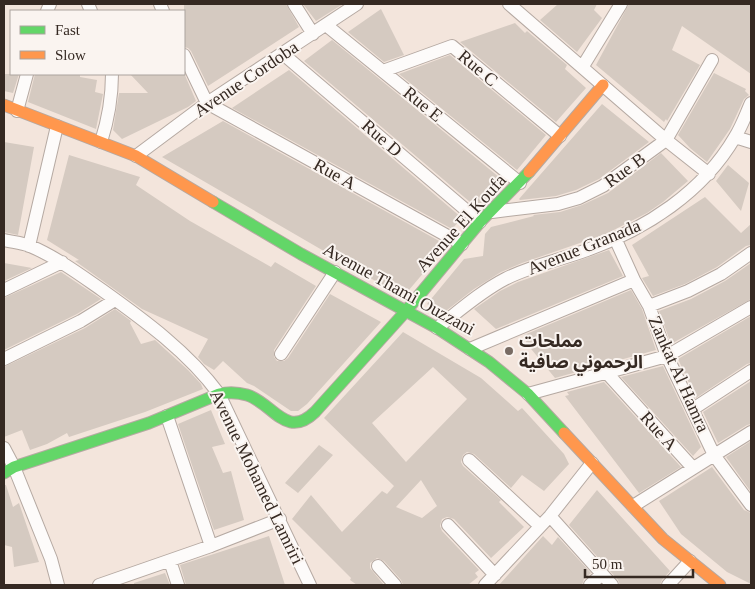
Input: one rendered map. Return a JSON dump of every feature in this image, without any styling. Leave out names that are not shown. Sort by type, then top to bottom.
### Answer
[{"type":"street","points":[[294,4],[314,34]]},
{"type":"street","name":"Avenue Cordoba","points":[[136,156],[207,103],[357,4]]},
{"type":"street","points":[[509,4],[708,174]]},
{"type":"street","points":[[582,66],[621,4]]},
{"type":"street","name":"Rue E","points":[[326,25],[520,183]]},
{"type":"street","name":"Rue C","points":[[383,71],[452,46],[560,136]]},
{"type":"street","name":"Rue D","points":[[283,54],[480,222]]},
{"type":"street","points":[[185,57],[207,103]]},
{"type":"street","name":"Rue B","points":[[492,212],[548,205],[579,198],[603,186],[666,140],[712,60]]},
{"type":"street","points":[[18,111],[27,75]]},
{"type":"street","points":[[101,142],[106,128],[112,75]]},
{"type":"street","name":"Avenue El Koufa","points":[[219,394],[231,392],[248,395],[286,421],[293,423],[303,422],[406,311],[480,222],[520,183],[603,85]]},
{"type":"street","name":"Avenue Granada","points":[[437,328],[485,290],[506,278],[588,250],[647,222],[673,205],[708,174],[735,137],[751,102]]},
{"type":"street","name":"Rue A","points":[[207,103],[462,244]]},
{"type":"street","name":"Avenue Thami Ouzzani","points":[[4,105],[136,156],[470,348],[508,376],[528,394],[664,539],[720,585]]},
{"type":"street","points":[[29,246],[57,126]]},
{"type":"street","points":[[735,137],[751,142]]},
{"type":"street","name":"Zankat Al Hamra","points":[[615,238],[634,280],[649,306],[667,356],[714,455],[751,505]]},
{"type":"street","name":"Avenue Mohamed Lamriri","points":[[4,240],[29,246],[62,262],[139,318],[193,363],[219,394],[310,585]]},
{"type":"street","points":[[649,306],[721,274],[751,253]]},
{"type":"street","points":[[4,290],[62,262]]},
{"type":"street","points":[[282,354],[335,272]]},
{"type":"street","points":[[470,348],[634,280]]},
{"type":"street","points":[[4,359],[81,321],[115,300]]},
{"type":"street","points":[[528,394],[667,356],[751,307]]},
{"type":"street","points":[[693,409],[751,371]]},
{"type":"street","name":"Rue A","points":[[606,372],[693,468]]},
{"type":"street","points":[[9,470],[167,416],[219,394]]},
{"type":"street","points":[[167,416],[211,546]]},
{"type":"street","points":[[633,506],[751,432]]},
{"type":"street","points":[[4,448],[9,470],[51,559],[58,585]]},
{"type":"street","points":[[469,460],[540,526]]},
{"type":"street","points":[[485,585],[550,516],[592,463]]},
{"type":"street","points":[[550,516],[612,585]]},
{"type":"street","points":[[99,585],[170,561],[280,519]]},
{"type":"street","points":[[448,525],[495,575]]},
{"type":"street","points":[[170,561],[178,585]]},
{"type":"street","points":[[668,585],[690,561]]},
{"type":"street","points":[[378,566],[395,585]]},
{"type":"street","points":[[590,585],[601,575]]},
{"type":"building","points":[[184,4],[286,4],[299,27],[208,86],[191,51],[185,47]]},
{"type":"building","points":[[303,4],[343,4],[316,21]]},
{"type":"building","points":[[558,4],[597,4],[594,10],[602,18],[577,52],[540,20]]},
{"type":"building","points":[[629,4],[751,4],[751,74],[682,26],[672,50],[700,65],[667,121],[666,119],[664,122],[596,65]]},
{"type":"building","points":[[381,9],[404,55],[384,62],[348,32]]},
{"type":"building","points":[[515,23],[567,65],[565,69],[586,88],[556,122],[460,42]]},
{"type":"building","points":[[332,40],[505,182],[477,208],[304,61]]},
{"type":"building","points":[[450,55],[546,135],[517,170],[399,74]]},
{"type":"building","points":[[289,70],[462,218],[452,229],[232,108]]},
{"type":"building","points":[[714,73],[746,89],[745,91],[749,95],[744,99],[730,129],[707,162],[678,135]]},
{"type":"building","points":[[4,74],[19,75],[13,93],[4,91]]},
{"type":"building","points":[[35,75],[80,75],[80,77],[97,80],[95,92],[103,94],[96,129],[28,102]]},
{"type":"building","points":[[131,75],[185,75],[196,101],[188,107],[122,139],[113,130],[119,93],[148,93]]},
{"type":"building","points":[[602,104],[649,142],[599,179],[576,190],[556,196],[520,200],[519,199]]},
{"type":"building","points":[[223,121],[441,242],[436,247],[442,251],[403,297],[162,157]]},
{"type":"building","points":[[4,142],[34,147],[18,235],[4,232]]},
{"type":"building","points":[[661,153],[688,181],[647,213],[606,234],[501,272],[474,289],[442,314],[427,304],[464,259],[483,256],[485,234],[491,227],[533,215],[560,212],[582,205],[608,193]]},
{"type":"building","points":[[69,155],[140,177],[136,185],[190,221],[271,267],[275,262],[316,286],[274,350],[274,357],[277,361],[284,361],[288,358],[330,294],[381,322],[307,404],[298,411],[291,411],[247,383],[223,361],[214,370],[204,364],[198,357],[208,339],[142,309],[75,261],[79,260],[47,240]]},
{"type":"building","points":[[728,165],[749,183],[741,211],[716,181]]},
{"type":"building","points":[[705,197],[741,233],[751,224],[751,245],[746,246],[717,267],[685,284],[653,296],[642,278],[649,276],[632,245]]},
{"type":"building","points":[[609,250],[623,276],[496,329],[474,309],[500,291],[518,282]]},
{"type":"building","points":[[4,263],[32,268],[4,281]]},
{"type":"building","points":[[751,263],[751,299],[671,344],[659,311],[691,299],[725,281]]},
{"type":"building","points":[[61,272],[101,299],[77,314],[4,350],[4,298]]},
{"type":"building","points":[[631,290],[642,309],[656,350],[555,378],[527,344],[524,335]]},
{"type":"building","points":[[115,309],[131,321],[130,323],[141,344],[155,340],[188,370],[201,384],[203,389],[145,412],[69,437],[67,433],[47,444],[30,450],[22,430],[4,437],[4,367],[85,328]]},
{"type":"building","points":[[751,316],[751,363],[696,398],[678,359]]},
{"type":"building","points":[[403,332],[481,378],[518,411],[522,408],[564,454],[569,464],[544,491],[522,475],[511,488],[474,454],[467,452],[463,455],[461,462],[463,466],[501,500],[499,502],[524,527],[491,558],[454,519],[447,517],[442,519],[440,526],[442,531],[479,570],[475,573],[478,577],[468,585],[403,585],[401,580],[384,561],[377,558],[370,563],[370,568],[384,585],[357,585],[292,519],[311,495],[342,532],[382,491],[387,494],[394,486],[324,418]],"holes":[[[433,367],[467,399],[406,462],[372,423]],[[421,480],[437,506],[422,518],[396,507]]]},
{"type":"building","points":[[663,366],[701,447],[693,456],[621,377]]},
{"type":"building","points":[[751,381],[751,424],[718,443],[703,412]]},
{"type":"building","points":[[604,382],[681,467],[639,493],[565,396],[569,395],[567,392]]},
{"type":"building","points":[[211,410],[225,444],[212,447],[223,473],[231,471],[244,520],[214,530],[178,424]]},
{"type":"building","points":[[751,441],[751,492],[726,457]]},
{"type":"building","points":[[319,445],[333,455],[298,493],[285,483]]},
{"type":"building","points":[[712,467],[744,510],[751,513],[751,584],[727,572],[681,534],[659,501]]},
{"type":"building","points":[[4,485],[6,485],[13,507],[19,503],[39,562],[14,567],[12,547],[4,545]]},
{"type":"building","points":[[597,490],[670,571],[660,585],[620,585],[618,580],[569,525]]},
{"type":"building","points":[[269,536],[285,585],[186,585],[180,565]]},
{"type":"building","points":[[543,536],[552,545],[558,537],[591,573],[584,579],[582,585],[499,585]]},
{"type":"building","points":[[165,573],[170,585],[134,585],[134,583]]},
{"type":"traffic: fast","points":[[4,473],[14,467],[149,423],[222,393],[247,395],[288,421],[305,420],[315,412],[406,311],[480,222],[529,172]]},
{"type":"traffic: fast","points":[[213,202],[301,254],[437,328],[489,362],[528,394],[564,433]]},
{"type":"traffic: slow","points":[[529,172],[603,85]]},
{"type":"traffic: slow","points":[[4,105],[136,156],[213,202]]},
{"type":"traffic: slow","points":[[564,433],[663,539],[720,585]]},
{"type":"place","name":"مملحات الرحموني صافية","points":[[509,351]]}]
